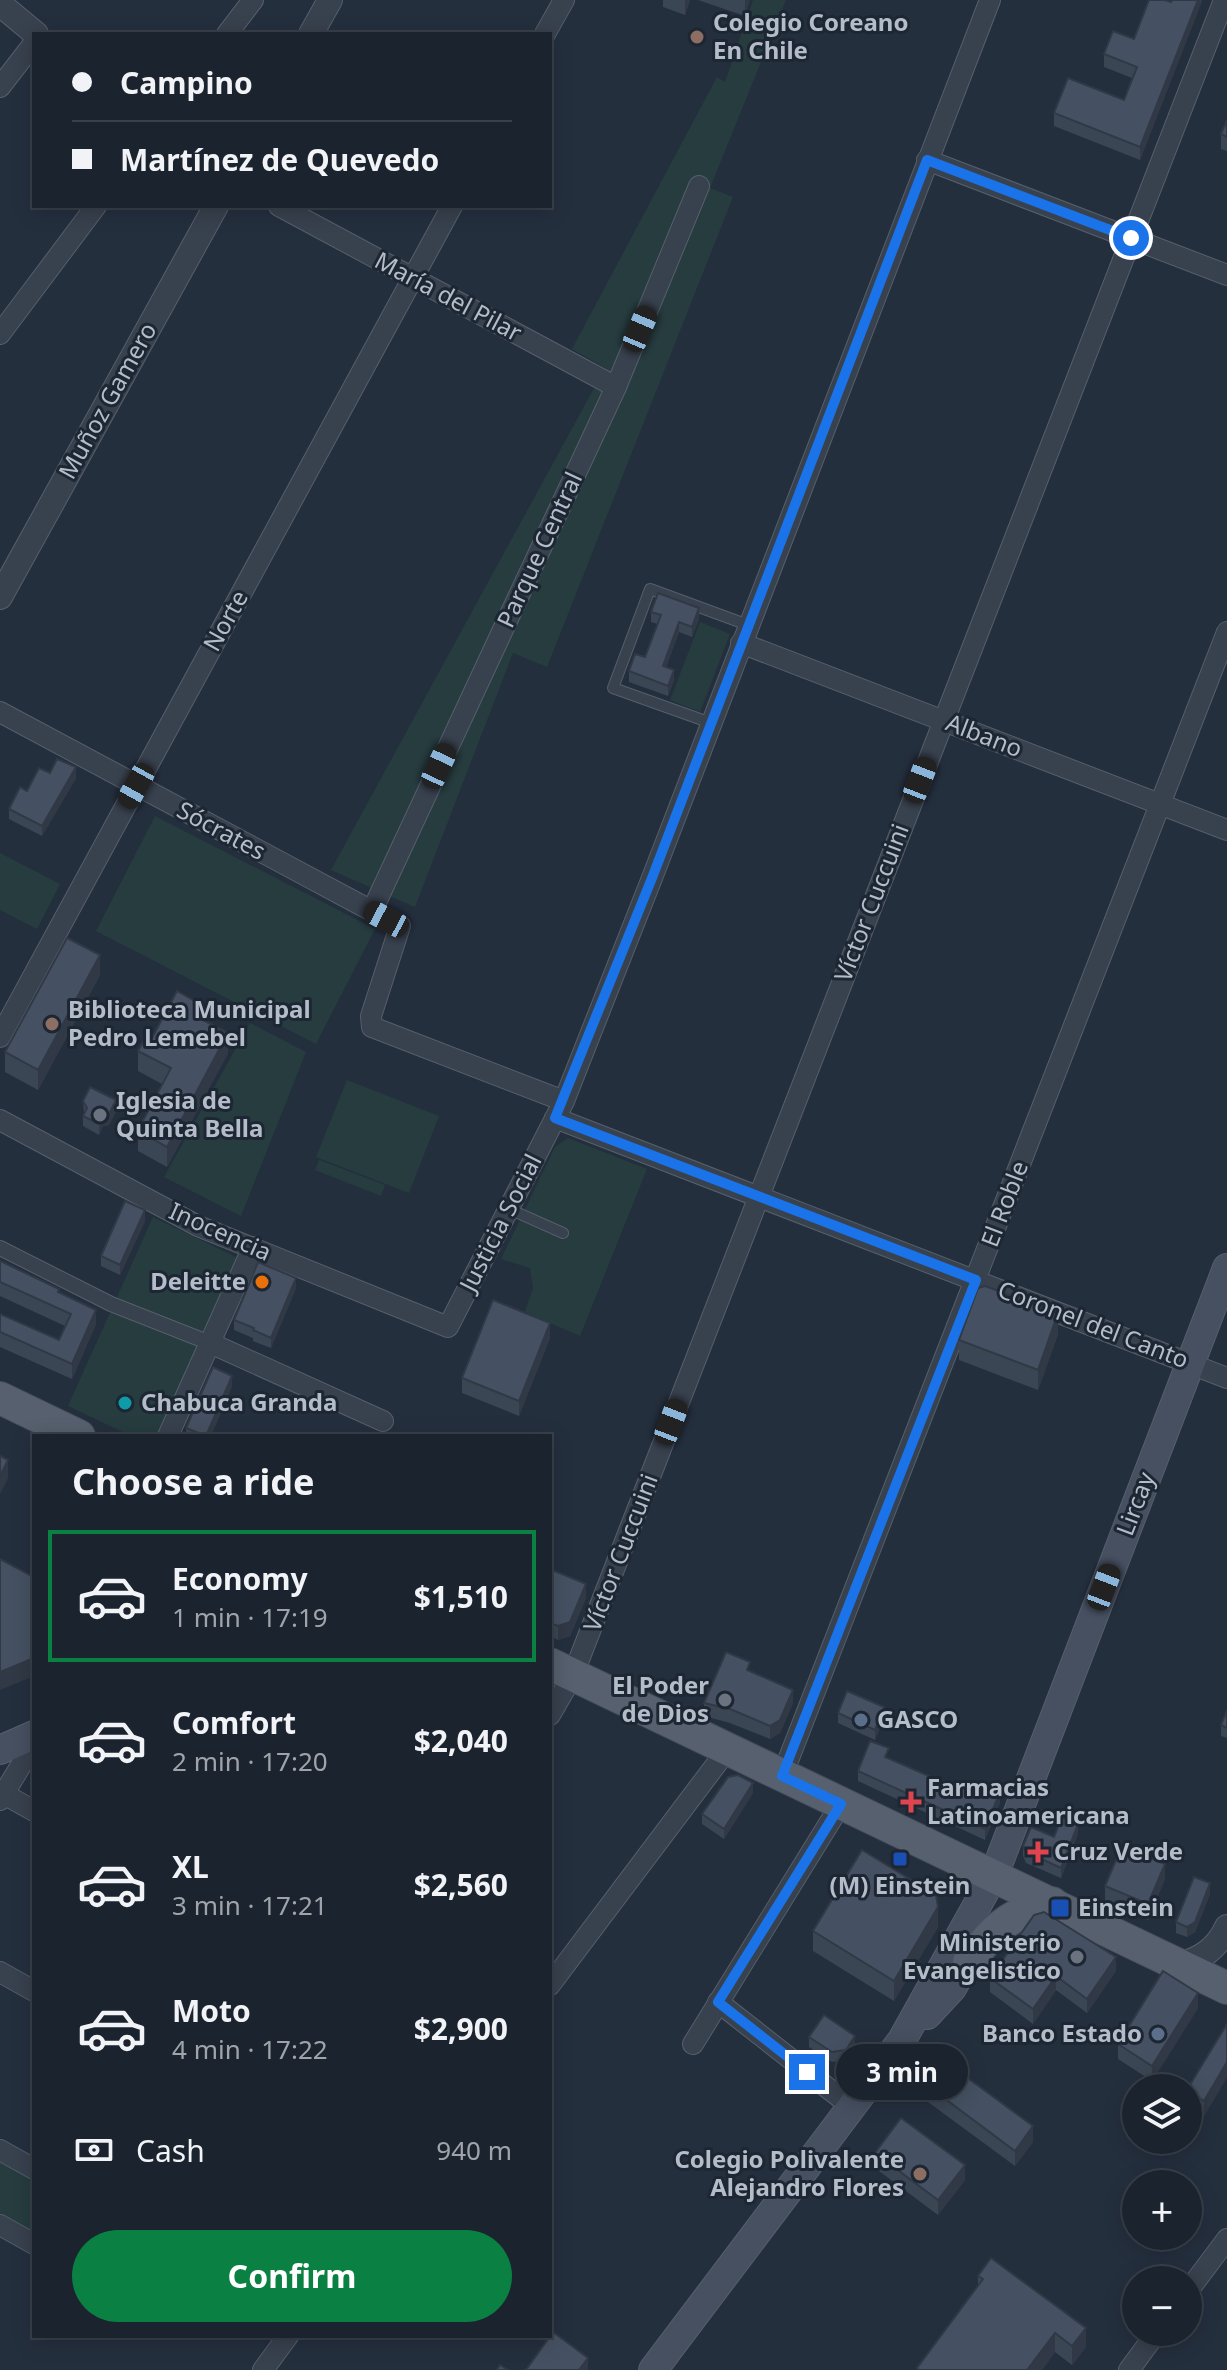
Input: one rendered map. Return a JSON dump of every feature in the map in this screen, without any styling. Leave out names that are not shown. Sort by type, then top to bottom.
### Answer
[{"type":"main road","name":"Lircay","points":[[994,1875],[1227,1268]]},
{"type":"main road","points":[[0,1398],[75,1434]]},
{"type":"main road","points":[[562,1670],[1227,1988]]},
{"type":"main road","points":[[0,1750],[32,1736]]},
{"type":"main road","points":[[969,1962],[987,1917],[994,1875]]},
{"type":"main road","points":[[653,2370],[902,2040],[994,1875]]},
{"type":"main road","points":[[902,2040],[945,1996],[987,1938],[1003,1922],[1022,1911],[1052,1903]]},
{"type":"street","points":[[229,32],[253,0]]},
{"type":"street","points":[[312,32],[330,0]]},
{"type":"street","points":[[546,32],[564,0]]},
{"type":"street","name":"Justicia Social","points":[[448,1327],[559,1109],[990,0]]},
{"type":"street","name":"Víctor Cuccuini","points":[[552,1708],[562,1670],[758,1198],[1224,0]]},
{"type":"street","points":[[0,4],[34,32]]},
{"type":"street","points":[[0,87],[32,46]]},
{"type":"street","points":[[927,160],[1227,275]]},
{"type":"street","name":"Parque Central","points":[[372,911],[616,387],[699,186]]},
{"type":"street","points":[[0,334],[94,208]]},
{"type":"street","name":"Muñoz Gamero","points":[[0,597],[215,208]]},
{"type":"street","name":"María del Pilar","points":[[283,208],[616,387]]},
{"type":"street","name":"Norte","points":[[0,1037],[451,208]]},
{"type":"street","name":"El Roble","points":[[782,1776],[1227,632]]},
{"type":"street","name":"Albano","points":[[744,634],[943,720],[1227,830]]},
{"type":"street","name":"Sócrates","points":[[0,712],[400,926]]},
{"type":"street","name":"Coronel del Canto","points":[[400,926],[371,1016],[372,1027],[758,1198],[1227,1378]]},
{"type":"street","name":"Inocencia","points":[[0,1120],[190,1222],[448,1327]]},
{"type":"street","points":[[169,1434],[253,1247]]},
{"type":"street","points":[[0,1248],[111,1304],[210,1343],[383,1421]]},
{"type":"street","points":[[32,1747],[2,1797],[32,1810]]},
{"type":"street","points":[[552,1982],[727,1750]]},
{"type":"street","points":[[693,2044],[841,1804]]},
{"type":"street","points":[[1179,1965],[1198,1960],[1214,1948],[1226,1930]]},
{"type":"street","points":[[1226,1930],[1223,1952],[1227,1976]]},
{"type":"street","points":[[0,1972],[32,1990]]},
{"type":"street","points":[[718,2002],[852,2107]]},
{"type":"street","points":[[0,2150],[32,2168]]},
{"type":"street","points":[[0,2225],[32,2243]]},
{"type":"street","points":[[1202,2272],[1227,2239]]},
{"type":"street","points":[[274,2366],[287,2338]]},
{"type":"street","points":[[1129,2370],[1147,2346]]},
{"type":"lane","points":[[711,723],[613,688],[650,589],[744,634]]},
{"type":"lane","points":[[509,1209],[563,1233]]},
{"type":"green space","points":[[753,0],[786,0],[710,188],[733,197],[547,667],[513,653],[415,907],[331,870],[605,368],[572,349],[717,77],[725,82]]},
{"type":"green space","points":[[700,622],[730,634],[700,712],[670,700]]},
{"type":"green space","points":[[155,816],[375,929],[316,1044],[96,931]]},
{"type":"green space","points":[[0,853],[60,884],[37,929],[0,910]]},
{"type":"green space","points":[[250,1023],[306,1052],[241,1216],[164,1177]]},
{"type":"green space","points":[[347,1080],[439,1116],[409,1193],[316,1157]]},
{"type":"green space","points":[[568,1138],[647,1169],[580,1336],[525,1312],[533,1288],[530,1268],[501,1259],[555,1147]]},
{"type":"green space","points":[[319,1160],[385,1185],[381,1196],[315,1170]]},
{"type":"green space","points":[[153,1217],[236,1257],[237,1263],[158,1434],[127,1434],[68,1406]]},
{"type":"green space","points":[[0,2155],[32,2173],[32,2231],[0,2213]]},
{"type":"building","points":[[1149,0],[1198,0],[1140,147],[1054,113],[1068,78],[1124,100],[1137,67],[1104,54],[1113,31],[1134,39]]},
{"type":"building","points":[[1227,120],[1227,137],[1221,134]]},
{"type":"building","points":[[658,593],[699,608],[692,627],[679,622],[663,666],[674,670],[668,686],[629,671],[635,654],[645,657],[661,615],[651,612]]},
{"type":"building","points":[[57,759],[76,767],[42,826],[9,809],[20,787],[27,791],[39,768],[50,773]]},
{"type":"building","name":"Biblioteca Municipal Pedro Lemebel","points":[[67,938],[100,955],[38,1070],[5,1052]]},
{"type":"building","points":[[177,991],[207,1008],[201,1019],[228,1033],[167,1147],[138,1130],[171,1068],[138,1051],[147,1035],[152,1038]]},
{"type":"building","points":[[90,1087],[116,1100],[99,1124],[83,1116],[87,1108],[83,1101]]},
{"type":"building","points":[[125,1201],[145,1210],[120,1265],[101,1256]]},
{"type":"building","points":[[0,1261],[96,1310],[72,1364],[0,1332],[0,1314],[59,1340],[71,1314],[0,1282]]},
{"type":"building","points":[[258,1262],[296,1278],[271,1338],[234,1320]]},
{"type":"building","points":[[985,1286],[1058,1313],[1038,1370],[959,1340],[978,1288]]},
{"type":"building","points":[[493,1300],[550,1323],[519,1401],[462,1378]]},
{"type":"building","points":[[213,1367],[232,1376],[207,1434],[186,1428]]},
{"type":"building","points":[[0,1456],[8,1460],[0,1476]]},
{"type":"building","points":[[0,1559],[32,1576],[32,1659],[0,1672]]},
{"type":"building","points":[[552,1570],[586,1584],[570,1622],[558,1626],[552,1624]]},
{"type":"building","points":[[726,1652],[750,1662],[747,1670],[793,1690],[780,1720],[770,1726],[730,1709],[704,1703]]},
{"type":"building","points":[[847,1691],[884,1707],[875,1730],[838,1713]]},
{"type":"building","points":[[1227,1710],[1227,1728],[1221,1725]]},
{"type":"building","points":[[870,1741],[889,1748],[885,1757],[961,1790],[965,1783],[1000,1792],[985,1829],[858,1771]]},
{"type":"building","points":[[738,1775],[753,1783],[724,1829],[702,1814],[728,1777]]},
{"type":"building","points":[[1062,1817],[1078,1824],[1061,1868],[1026,1852],[1023,1846],[1031,1827],[1054,1837]]},
{"type":"building","points":[[1122,1846],[1165,1864],[1148,1904],[1105,1886]]},
{"type":"building","points":[[862,1850],[936,1895],[938,1907],[894,1981],[813,1931]]},
{"type":"building","points":[[1194,1877],[1210,1883],[1195,1922],[1187,1927],[1176,1922]]},
{"type":"building","points":[[1044,1912],[1116,1957],[1087,1999],[1056,1976],[1033,2009],[990,1978],[1034,1915]]},
{"type":"building","name":"Banco Estado","points":[[1163,1971],[1198,1993],[1152,2066],[1118,2044]]},
{"type":"building","points":[[824,2015],[855,2036],[846,2050],[832,2052],[809,2037]]},
{"type":"building","points":[[1227,2024],[1227,2062],[1204,2101],[1202,2074],[1197,2074]]},
{"type":"building","points":[[946,2062],[1033,2126],[1015,2151],[928,2086]]},
{"type":"building","name":"Colegio Polivalente Alejandro Flores","points":[[901,2118],[965,2165],[938,2200],[875,2153]]},
{"type":"building","points":[[991,2258],[1086,2328],[1072,2346],[1055,2333],[1027,2370],[919,2370],[917,2368],[983,2279],[978,2276]]},
{"type":"building","points":[[552,2333],[588,2358],[579,2370],[526,2370],[549,2338],[552,2338]]},
{"type":"place","name":"Colegio Coreano En Chile","points":[[697,37]]},
{"type":"place","name":"Biblioteca Municipal Pedro Lemebel","points":[[52,1024]]},
{"type":"place","name":"Iglesia de Quinta Bella","points":[[100,1115]]},
{"type":"place","name":"Deleitte","points":[[262,1282]]},
{"type":"place","name":"Chabuca Granda","points":[[125,1403]]},
{"type":"place","name":"El Poder de Dios","points":[[725,1700]]},
{"type":"place","name":"GASCO","points":[[861,1720]]},
{"type":"place","name":"Farmacias Latinoamericana","points":[[911,1802]]},
{"type":"place","name":"Cruz Verde","points":[[1038,1852]]},
{"type":"place","name":"(M) Einstein","points":[[900,1859]]},
{"type":"place","name":"Einstein","points":[[1060,1908]]},
{"type":"place","name":"Ministerio Evangelistico","points":[[1077,1957]]},
{"type":"place","name":"Banco Estado","points":[[1158,2034]]},
{"type":"place","name":"Colegio Polivalente Alejandro Flores","points":[[920,2174]]},
{"type":"route","points":[[807,2072],[718,2002],[841,1804],[782,1776],[976,1280],[555,1118],[652,878],[927,160],[1131,238]]}]
